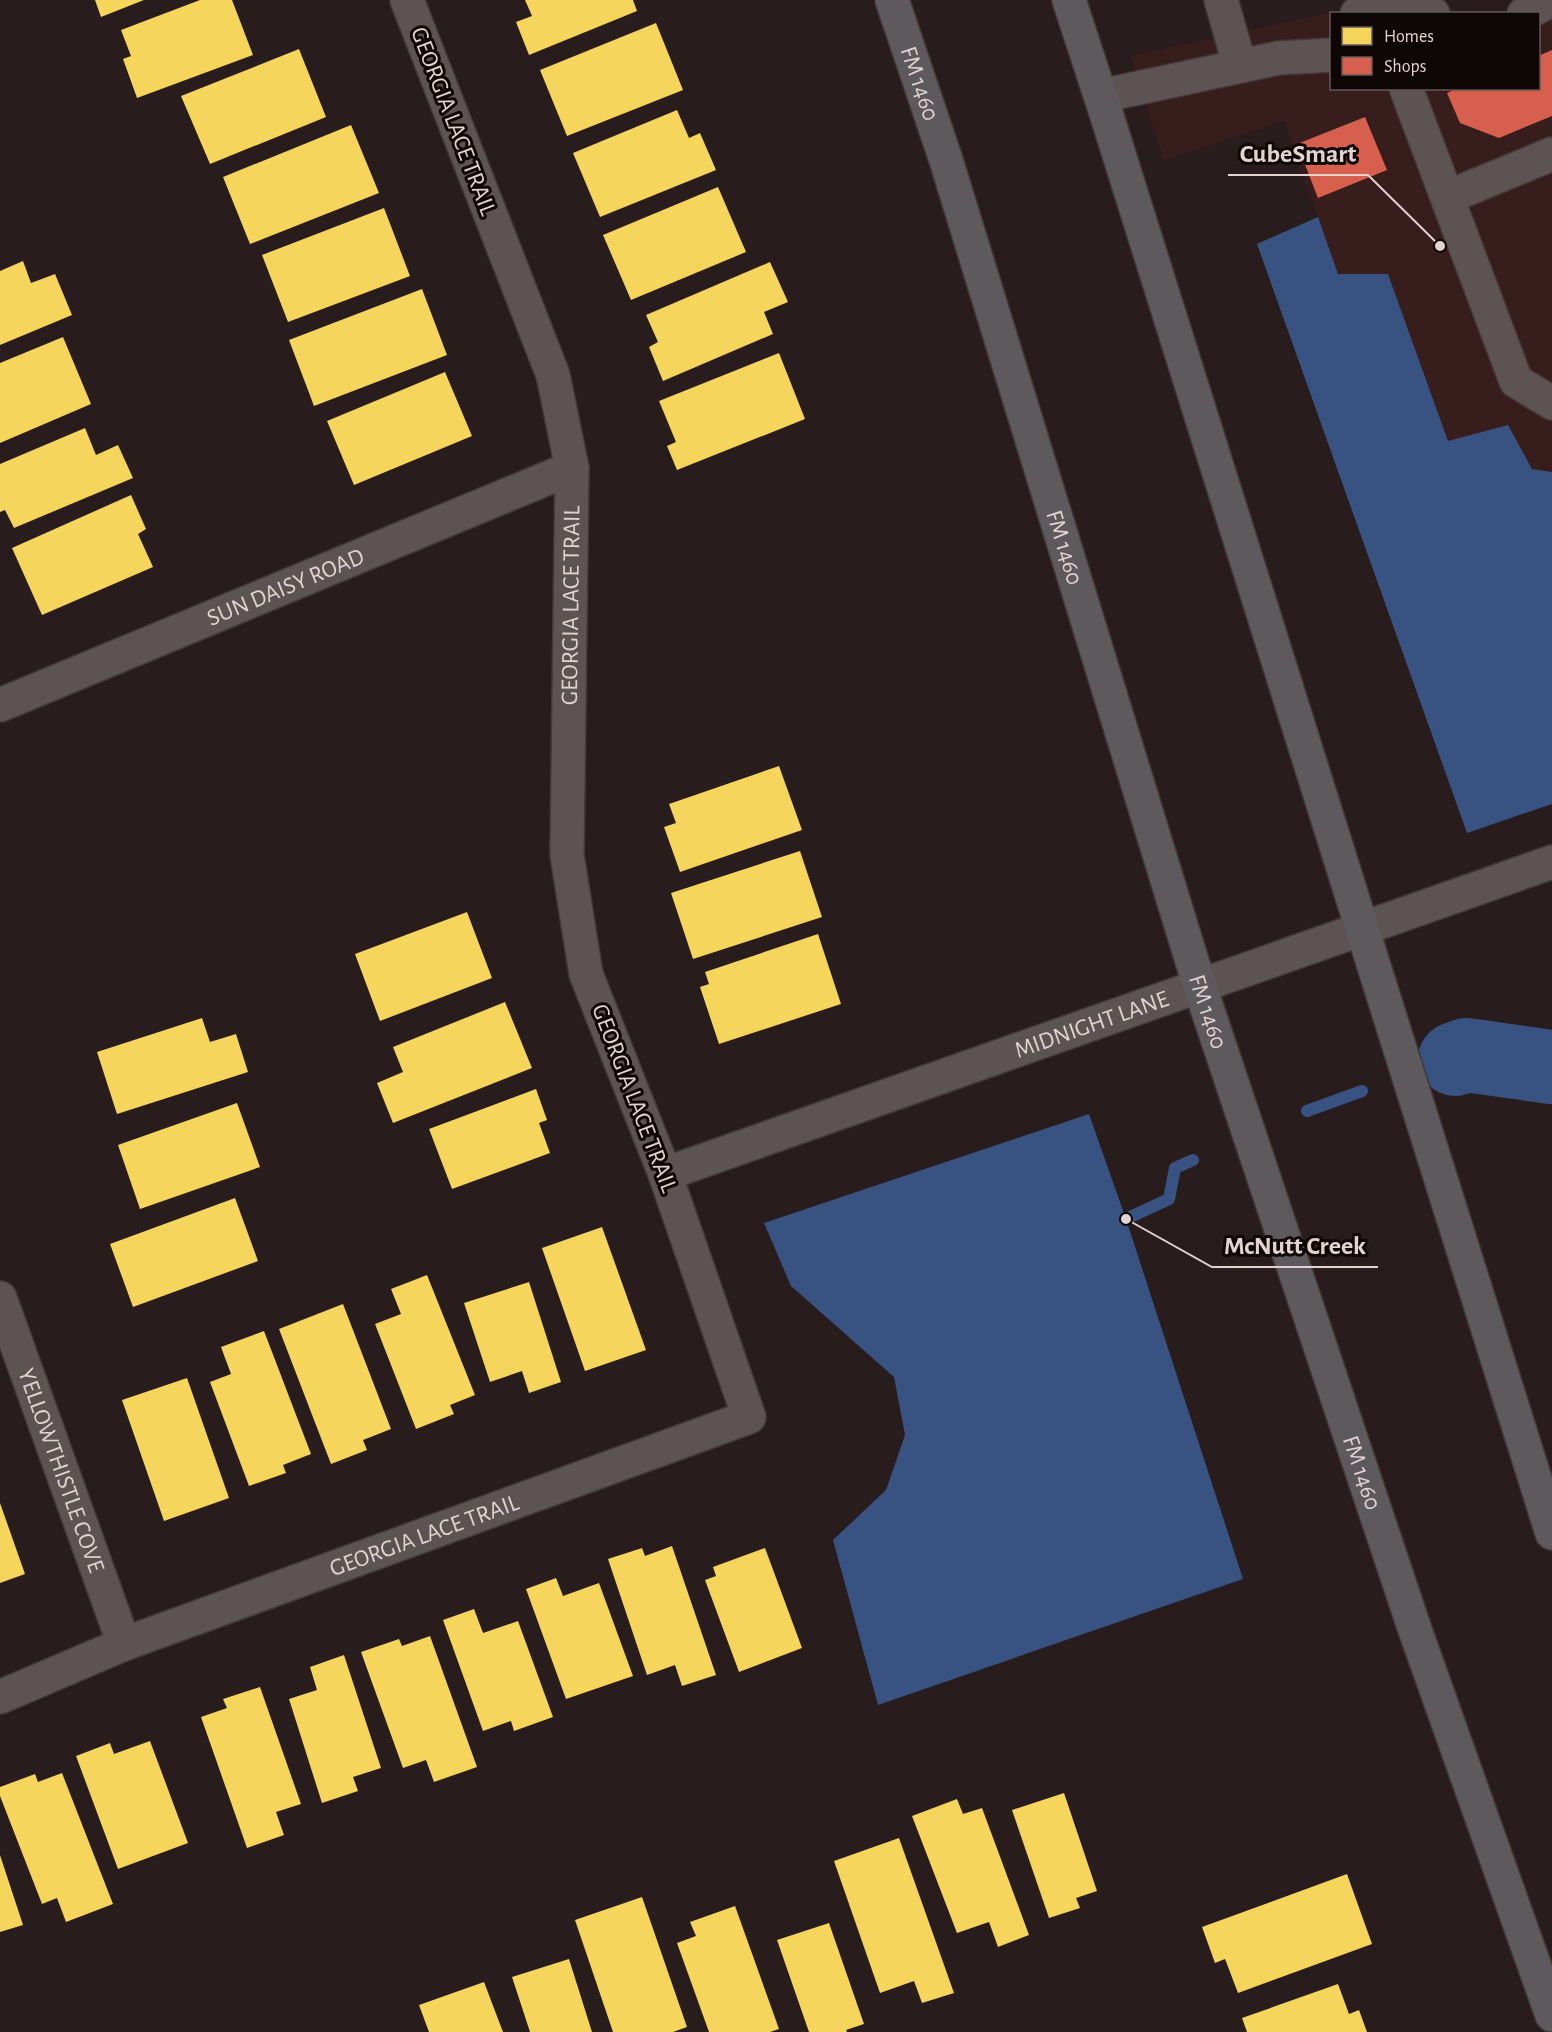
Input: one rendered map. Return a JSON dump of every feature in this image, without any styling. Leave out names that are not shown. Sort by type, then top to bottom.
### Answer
[{"type":"main road","name":"FM 1460","points":[[892,0],[949,171],[1200,987],[1414,1627],[1552,2015]]},
{"type":"main road","points":[[1069,0],[1364,929],[1552,1533]]},
{"type":"street","name":"GEORGIA LACE TRAIL","points":[[0,1697],[124,1644],[749,1417],[665,1174],[586,974],[567,855],[572,468],[553,375],[407,0]]},
{"type":"street","points":[[1221,0],[1240,66]]},
{"type":"street","points":[[1528,12],[1552,0]]},
{"type":"street","points":[[1359,12],[1367,4],[1394,3],[1425,12]]},
{"type":"street","points":[[1101,96],[1278,58],[1330,52]]},
{"type":"street","points":[[1407,90],[1516,381],[1552,403]]},
{"type":"street","points":[[1448,197],[1552,154]]},
{"type":"street","name":"SUN DAISY ROAD","points":[[0,705],[572,468]]},
{"type":"street","name":"MIDNIGHT LANE","points":[[665,1174],[1552,862]]},
{"type":"street","name":"YELLOWTHISTLE COVE","points":[[0,1298],[124,1644]]},
{"type":"shaded area","points":[[1388,0],[1413,12],[1333,12]]},
{"type":"shaded area","points":[[1330,13],[1330,90],[1540,90],[1540,23],[1552,17],[1552,472],[1532,469],[1508,425],[1448,442],[1388,275],[1338,274],[1284,121],[1164,160],[1131,56]]},
{"type":"water","points":[[1318,217],[1338,274],[1388,274],[1448,441],[1508,425],[1532,469],[1552,472],[1552,804],[1467,833],[1257,244]]},
{"type":"water","points":[[1089,1114],[1126,1219],[1243,1579],[878,1705],[833,1540],[886,1490],[905,1435],[894,1377],[791,1286],[764,1223]]},
{"type":"building: Homes","points":[[95,0],[144,0],[101,17]]},
{"type":"building: Homes","points":[[200,0],[232,0],[253,55],[137,98],[123,59],[131,56],[121,30]]},
{"type":"building: Homes","points":[[525,0],[633,0],[637,11],[529,55],[516,22],[532,16]]},
{"type":"building: Homes","points":[[656,23],[683,90],[567,136],[540,70]]},
{"type":"building: Homes","points":[[299,49],[326,117],[210,164],[181,96]]},
{"type":"building: Homes","points":[[677,110],[689,138],[700,133],[716,170],[600,217],[573,153]]},
{"type":"building: Homes","points":[[351,125],[379,193],[250,244],[223,177]]},
{"type":"building: Homes","points":[[718,187],[746,252],[631,300],[603,235]]},
{"type":"building: Homes","points":[[384,208],[410,276],[288,322],[262,255]]},
{"type":"building: Homes","points":[[23,261],[31,283],[55,274],[72,315],[0,345],[0,271]]},
{"type":"building: Homes","points":[[770,262],[788,302],[764,312],[773,334],[663,381],[649,347],[658,342],[646,315]]},
{"type":"building: Homes","points":[[422,289],[447,355],[314,406],[289,340]]},
{"type":"building: Homes","points":[[63,337],[91,404],[0,443],[0,363]]},
{"type":"building: Homes","points":[[779,353],[805,419],[677,470],[667,446],[676,442],[659,401]]},
{"type":"building: Homes","points":[[445,372],[472,436],[354,485],[327,421]]},
{"type":"building: Homes","points":[[85,428],[96,455],[118,445],[133,478],[14,528],[5,510],[0,512],[0,464]]},
{"type":"building: Homes","points":[[131,495],[146,529],[138,534],[153,567],[42,615],[12,548]]},
{"type":"building: Homes","points":[[779,766],[802,830],[680,872],[664,827],[676,823],[669,804]]},
{"type":"building: Homes","points":[[800,851],[822,917],[693,959],[671,893]]},
{"type":"building: Homes","points":[[467,912],[492,978],[380,1021],[355,954]]},
{"type":"building: Homes","points":[[818,934],[841,1004],[719,1044],[700,987],[709,984],[705,972]]},
{"type":"building: Homes","points":[[505,1002],[532,1068],[393,1123],[377,1083],[403,1072],[393,1047]]},
{"type":"building: Homes","points":[[202,1018],[210,1042],[236,1034],[248,1072],[117,1114],[97,1052]]},
{"type":"building: Homes","points":[[536,1089],[547,1120],[539,1123],[550,1153],[452,1189],[429,1129]]},
{"type":"building: Homes","points":[[237,1103],[260,1167],[140,1209],[118,1145]]},
{"type":"building: Homes","points":[[235,1198],[258,1261],[133,1307],[110,1244]]},
{"type":"building: Homes","points":[[602,1227],[646,1350],[585,1371],[542,1248]]},
{"type":"building: Homes","points":[[427,1275],[475,1395],[450,1405],[454,1414],[416,1429],[375,1324],[401,1314],[391,1289]]},
{"type":"building: Homes","points":[[529,1282],[561,1382],[529,1393],[522,1371],[490,1382],[464,1303]]},
{"type":"building: Homes","points":[[343,1304],[391,1429],[363,1440],[367,1450],[331,1464],[279,1329]]},
{"type":"building: Homes","points":[[264,1331],[311,1454],[283,1465],[286,1473],[249,1486],[210,1382],[231,1374],[221,1347]]},
{"type":"building: Homes","points":[[187,1378],[229,1498],[164,1521],[122,1400]]},
{"type":"building: Homes","points":[[0,1503],[25,1574],[0,1583]]},
{"type":"building: Homes","points":[[672,1546],[716,1675],[682,1686],[675,1665],[647,1675],[608,1559],[642,1548],[645,1556]]},
{"type":"building: Homes","points":[[765,1548],[802,1648],[739,1672],[705,1580],[716,1576],[713,1567]]},
{"type":"building: Homes","points":[[556,1578],[563,1596],[599,1583],[633,1676],[566,1699],[526,1589]]},
{"type":"building: Homes","points":[[474,1609],[483,1633],[518,1621],[553,1717],[514,1731],[511,1721],[483,1731],[443,1620]]},
{"type":"building: Homes","points":[[430,1636],[477,1767],[434,1782],[426,1760],[403,1768],[361,1652],[399,1639],[402,1646]]},
{"type":"building: Homes","points":[[344,1655],[381,1768],[353,1777],[358,1791],[322,1803],[289,1699],[317,1690],[310,1667]]},
{"type":"building: Homes","points":[[260,1687],[301,1804],[276,1812],[284,1835],[247,1848],[201,1717],[227,1708],[223,1699]]},
{"type":"building: Homes","points":[[150,1741],[188,1843],[118,1869],[76,1756],[110,1743],[114,1754]]},
{"type":"building: Homes","points":[[62,1773],[113,1904],[66,1922],[57,1898],[42,1904],[0,1796],[0,1787],[35,1774],[38,1782]]},
{"type":"building: Homes","points":[[1064,1793],[1097,1891],[1076,1898],[1080,1908],[1049,1918],[1012,1810]]},
{"type":"building: Homes","points":[[957,1799],[963,1814],[982,1808],[1029,1935],[998,1947],[989,1922],[957,1933],[912,1816]]},
{"type":"building: Homes","points":[[899,1838],[954,1993],[922,2003],[914,1981],[880,1993],[834,1861]]},
{"type":"building: Homes","points":[[0,1855],[23,1925],[0,1932]]},
{"type":"building: Homes","points":[[1347,1874],[1372,1944],[1238,1993],[1225,1959],[1215,1963],[1202,1927]]},
{"type":"building: Homes","points":[[642,1897],[687,2027],[673,2032],[613,2032],[575,1920]]},
{"type":"building: Homes","points":[[735,1906],[779,2029],[770,2032],[709,2032],[677,1943],[696,1936],[690,1922]]},
{"type":"building: Homes","points":[[829,1923],[864,2024],[846,2030],[847,2032],[809,2032],[777,1940]]},
{"type":"building: Homes","points":[[569,1959],[592,2032],[530,2032],[512,1977]]},
{"type":"building: Homes","points":[[484,1982],[503,2032],[429,2032],[419,2005]]},
{"type":"building: Homes","points":[[1338,1984],[1349,2014],[1359,2010],[1367,2032],[1247,2032],[1242,2018]]},
{"type":"building: Shops","points":[[1552,50],[1552,116],[1499,138],[1460,123],[1447,93],[1454,90],[1540,90],[1540,55]]},
{"type":"building: Shops","points":[[1365,117],[1387,170],[1318,198],[1297,144]]},
{"type":"waterway","points":[[1455,1059],[1466,1055],[1552,1067]]},
{"type":"waterway","points":[[1307,1111],[1362,1091]]},
{"type":"waterway","points":[[1112,1223],[1169,1199],[1175,1168],[1193,1160]]},
{"type":"place","name":"CubeSmart","points":[[1440,246]]},
{"type":"place","name":"McNutt Creek","points":[[1126,1219]]}]
